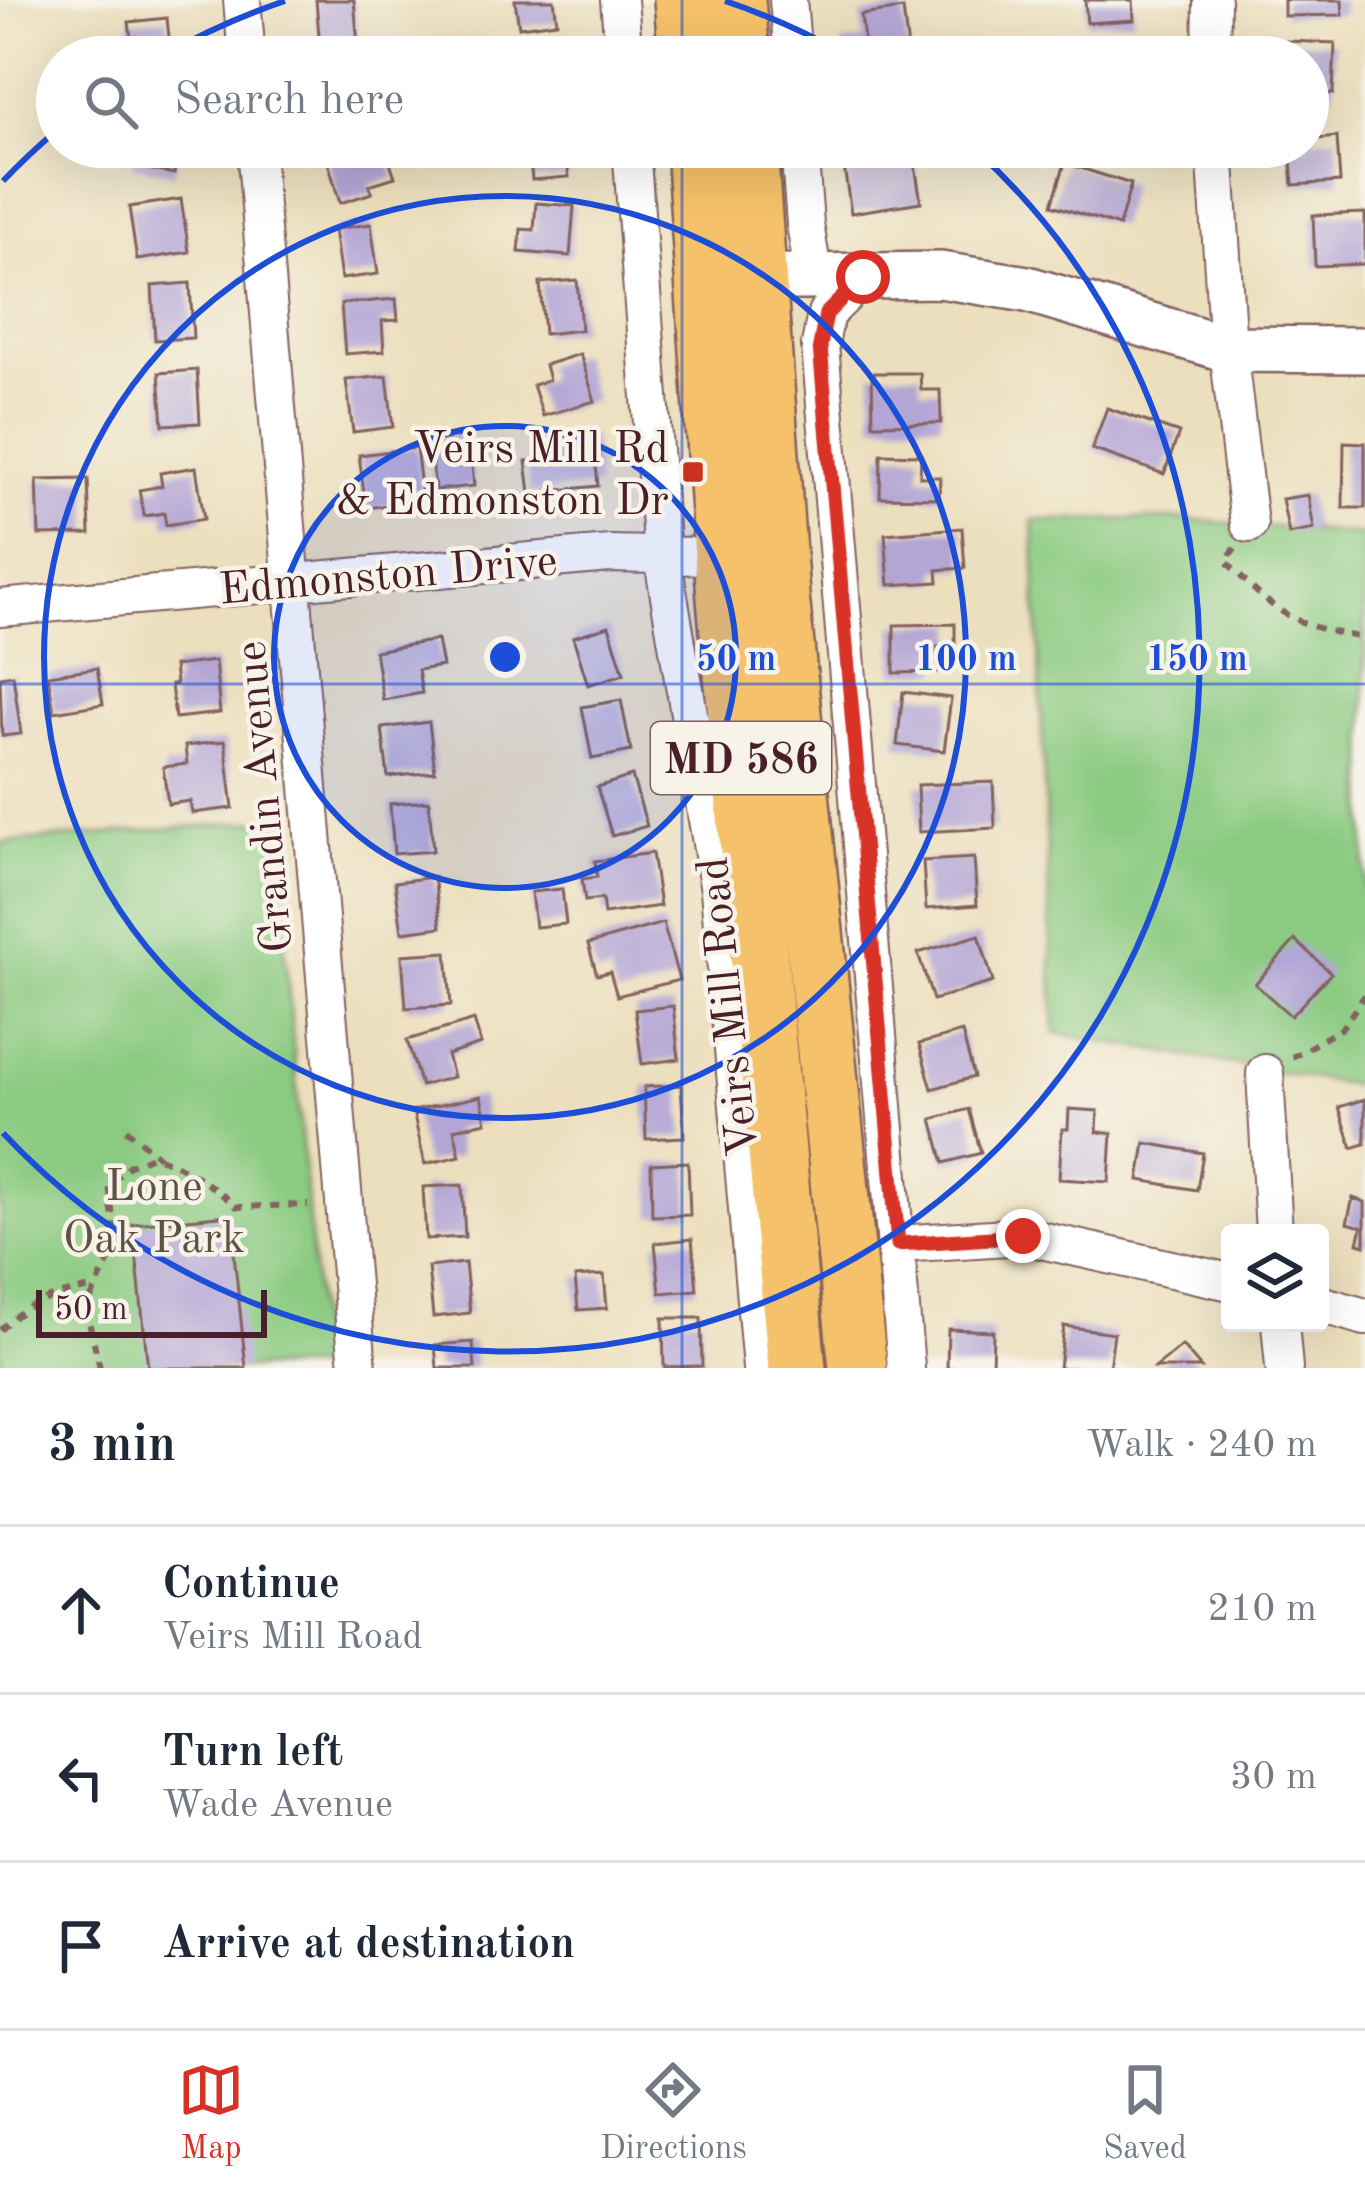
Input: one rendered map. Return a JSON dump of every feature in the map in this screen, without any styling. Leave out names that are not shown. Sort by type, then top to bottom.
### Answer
[{"type":"main road","points":[[683,0],[686,36]]},
{"type":"main road","points":[[736,0],[739,36]]},
{"type":"main road","name":"Veirs Mill Road","points":[[705,168],[760,278]]},
{"type":"main road","name":"Veirs Mill Road","points":[[750,168],[760,278],[750,557],[797,1368]]},
{"type":"main road","name":"Veirs Mill Road","points":[[750,557],[858,1368]]},
{"type":"street","points":[[242,0],[245,36]]},
{"type":"street","points":[[619,0],[622,36]]},
{"type":"street","points":[[788,0],[791,36]]},
{"type":"street","points":[[1211,36],[1212,0]]},
{"type":"street","name":"Grandin Avenue","points":[[257,168],[358,1368]]},
{"type":"street","name":"Veirs Mill Road","points":[[633,168],[662,555],[718,890],[760,1368]]},
{"type":"street","name":"Veirs Mill Road","points":[[760,278],[793,168]]},
{"type":"street","points":[[1216,168],[1228,349],[1249,524]]},
{"type":"street","points":[[760,278],[940,274],[1028,289],[1228,349],[1365,350]]},
{"type":"street","points":[[863,277],[826,314],[820,346],[906,1368]]},
{"type":"street","name":"Edmonston Drive","points":[[0,608],[610,554],[750,557]]},
{"type":"street","points":[[1265,1073],[1273,1224]]},
{"type":"street","points":[[898,1244],[1023,1236],[1221,1280]]},
{"type":"street","points":[[1329,1307],[1365,1317]]},
{"type":"street","points":[[1281,1332],[1284,1368]]},
{"type":"path","points":[[1249,524],[1226,561],[1264,602],[1313,630],[1365,638]]},
{"type":"path","points":[[1265,1073],[1341,1029],[1365,995]]},
{"type":"path","points":[[125,1129],[162,1159]]},
{"type":"path","points":[[100,1368],[86,1309],[116,1245],[109,1184],[130,1166],[152,1156],[162,1159],[205,1179],[237,1207],[308,1204]]},
{"type":"path","points":[[0,1330],[13,1316],[49,1296],[96,1288]]},
{"type":"green space","points":[[1183,519],[1365,535],[1365,1087],[1055,1033],[1033,520]]},
{"type":"green space","name":"Lone Oak Park","points":[[282,819],[276,851],[322,1368],[0,1368],[0,843]]},
{"type":"building","points":[[316,0],[354,0],[357,36],[319,36]]},
{"type":"building","points":[[515,0],[554,0],[557,22],[519,27]]},
{"type":"building","points":[[1085,0],[1133,0],[1134,20],[1087,23]]},
{"type":"building","points":[[1284,0],[1342,0],[1343,15],[1284,16]]},
{"type":"building","points":[[903,9],[906,36],[864,36],[861,15]]},
{"type":"building","points":[[167,18],[169,36],[131,36],[129,22]]},
{"type":"building","points":[[1329,43],[1335,43],[1333,94],[1329,94]]},
{"type":"building","points":[[1337,137],[1340,182],[1293,185],[1292,168],[1329,168],[1329,138]]},
{"type":"building","points":[[142,168],[175,168],[174,174]]},
{"type":"building","points":[[330,168],[392,168],[395,177],[369,185],[372,193],[340,203]]},
{"type":"building","points":[[531,168],[568,168],[569,177],[532,180]]},
{"type":"building","points":[[844,168],[915,168],[921,202],[851,213]]},
{"type":"building","points":[[1063,168],[1081,168],[1131,184],[1119,226],[1052,205]]},
{"type":"building","points":[[181,199],[189,252],[137,260],[129,207]]},
{"type":"building","points":[[536,203],[574,206],[570,256],[519,252],[521,229],[534,230]]},
{"type":"building","points":[[1365,213],[1365,264],[1315,266],[1313,215]]},
{"type":"building","points":[[371,224],[378,274],[341,279],[334,229]]},
{"type":"building","points":[[577,280],[581,330],[544,334],[540,283]]},
{"type":"building","points":[[190,283],[193,338],[155,340],[152,286]]},
{"type":"building","points":[[396,299],[398,320],[382,321],[384,351],[345,354],[341,304]]},
{"type":"building","points":[[580,354],[595,401],[543,416],[533,385],[549,380],[545,365]]},
{"type":"building","points":[[197,370],[200,423],[163,425],[159,373]]},
{"type":"building","points":[[872,373],[920,373],[921,390],[940,390],[941,423],[873,424]]},
{"type":"building","points":[[387,376],[393,427],[353,432],[346,380]]},
{"type":"building","points":[[1107,408],[1179,433],[1164,474],[1092,449]]},
{"type":"building","points":[[593,435],[598,486],[530,493],[526,461],[552,458],[550,440]]},
{"type":"building","points":[[469,436],[474,486],[435,490],[430,441]]},
{"type":"building","points":[[1344,442],[1365,443],[1365,508],[1343,508]]},
{"type":"building","points":[[416,448],[423,501],[366,508],[359,455]]},
{"type":"building","points":[[881,454],[921,455],[920,477],[940,477],[939,498],[880,497]]},
{"type":"building","points":[[196,467],[204,519],[166,525],[164,513],[144,516],[139,490],[162,486],[160,473]]},
{"type":"building","points":[[88,479],[90,534],[39,535],[37,480]]},
{"type":"building","points":[[1308,495],[1314,529],[1289,534],[1282,499]]},
{"type":"building","points":[[962,528],[965,568],[937,570],[938,582],[889,585],[885,534]]},
{"type":"building","points":[[955,624],[955,646],[938,647],[938,672],[894,673],[894,625]]},
{"type":"building","points":[[609,626],[624,674],[588,685],[573,637]]},
{"type":"building","points":[[437,640],[442,666],[418,670],[422,693],[383,700],[375,651]]},
{"type":"building","points":[[215,661],[220,713],[175,718],[174,666]]},
{"type":"building","points":[[97,668],[103,704],[54,712],[48,675]]},
{"type":"building","points":[[13,675],[21,734],[2,736],[0,677]]},
{"type":"building","points":[[903,692],[951,698],[944,751],[897,745]]},
{"type":"building","points":[[621,700],[631,751],[592,759],[582,707]]},
{"type":"building","points":[[429,722],[435,772],[388,777],[382,728]]},
{"type":"building","points":[[225,741],[233,808],[192,813],[190,801],[168,804],[163,767],[187,764],[185,746]]},
{"type":"building","points":[[632,776],[647,826],[612,836],[597,787]]},
{"type":"building","points":[[993,782],[995,828],[919,832],[917,785]]},
{"type":"building","points":[[429,801],[433,851],[394,854],[390,804]]},
{"type":"building","points":[[652,853],[660,906],[604,914],[602,899],[585,901],[582,879],[597,877],[595,861]]},
{"type":"building","points":[[974,858],[977,905],[926,909],[923,861]]},
{"type":"building","points":[[434,877],[441,927],[402,932],[395,882]]},
{"type":"building","points":[[562,889],[566,924],[535,927],[531,892]]},
{"type":"building","points":[[663,923],[679,980],[617,996],[610,972],[597,975],[588,944]]},
{"type":"building","points":[[979,935],[993,982],[933,1000],[918,953]]},
{"type":"building","points":[[1295,940],[1331,973],[1291,1016],[1255,984]]},
{"type":"building","points":[[447,952],[451,1005],[406,1008],[402,955]]},
{"type":"building","points":[[673,1006],[679,1059],[642,1064],[635,1010]]},
{"type":"building","points":[[474,1020],[481,1044],[447,1055],[453,1077],[421,1086],[407,1040]]},
{"type":"building","points":[[962,1032],[974,1077],[932,1089],[919,1044]]},
{"type":"building","points":[[681,1085],[684,1137],[646,1139],[644,1087]]},
{"type":"building","points":[[481,1096],[486,1122],[454,1129],[460,1156],[425,1164],[413,1111]]},
{"type":"building","points":[[1365,1099],[1365,1144],[1352,1148],[1339,1107]]},
{"type":"building","points":[[969,1109],[981,1153],[944,1163],[932,1119]]},
{"type":"building","points":[[1069,1109],[1098,1111],[1097,1132],[1112,1133],[1109,1182],[1059,1179],[1062,1129],[1068,1129]]},
{"type":"building","points":[[1145,1143],[1203,1153],[1197,1190],[1139,1180]]},
{"type":"building","points":[[688,1162],[690,1215],[652,1216],[651,1164]]},
{"type":"building","points":[[462,1185],[465,1237],[426,1239],[423,1187]]},
{"type":"building","points":[[1353,1198],[1365,1202],[1365,1245],[1358,1243],[1362,1227],[1347,1223]]},
{"type":"building","points":[[230,1215],[246,1368],[148,1368],[133,1224]]},
{"type":"building","points":[[692,1239],[697,1290],[660,1293],[655,1243]]},
{"type":"building","points":[[465,1263],[470,1313],[433,1317],[428,1267]]},
{"type":"building","points":[[604,1275],[607,1308],[578,1310],[575,1277]]},
{"type":"building","points":[[663,1318],[701,1318],[702,1366],[664,1367]]},
{"type":"building","points":[[1064,1326],[1114,1333],[1109,1368],[1059,1368]]},
{"type":"building","points":[[948,1329],[993,1331],[992,1368],[947,1368]]},
{"type":"building","points":[[473,1342],[475,1368],[437,1368],[435,1345]]},
{"type":"building","points":[[1182,1346],[1201,1368],[1155,1368]]},
{"type":"place","name":"Veirs Mill Rd & Edmonston Dr","points":[[693,472]]},
{"type":"route","points":[[863,277],[826,314],[820,346],[898,1244],[1023,1236]]}]
